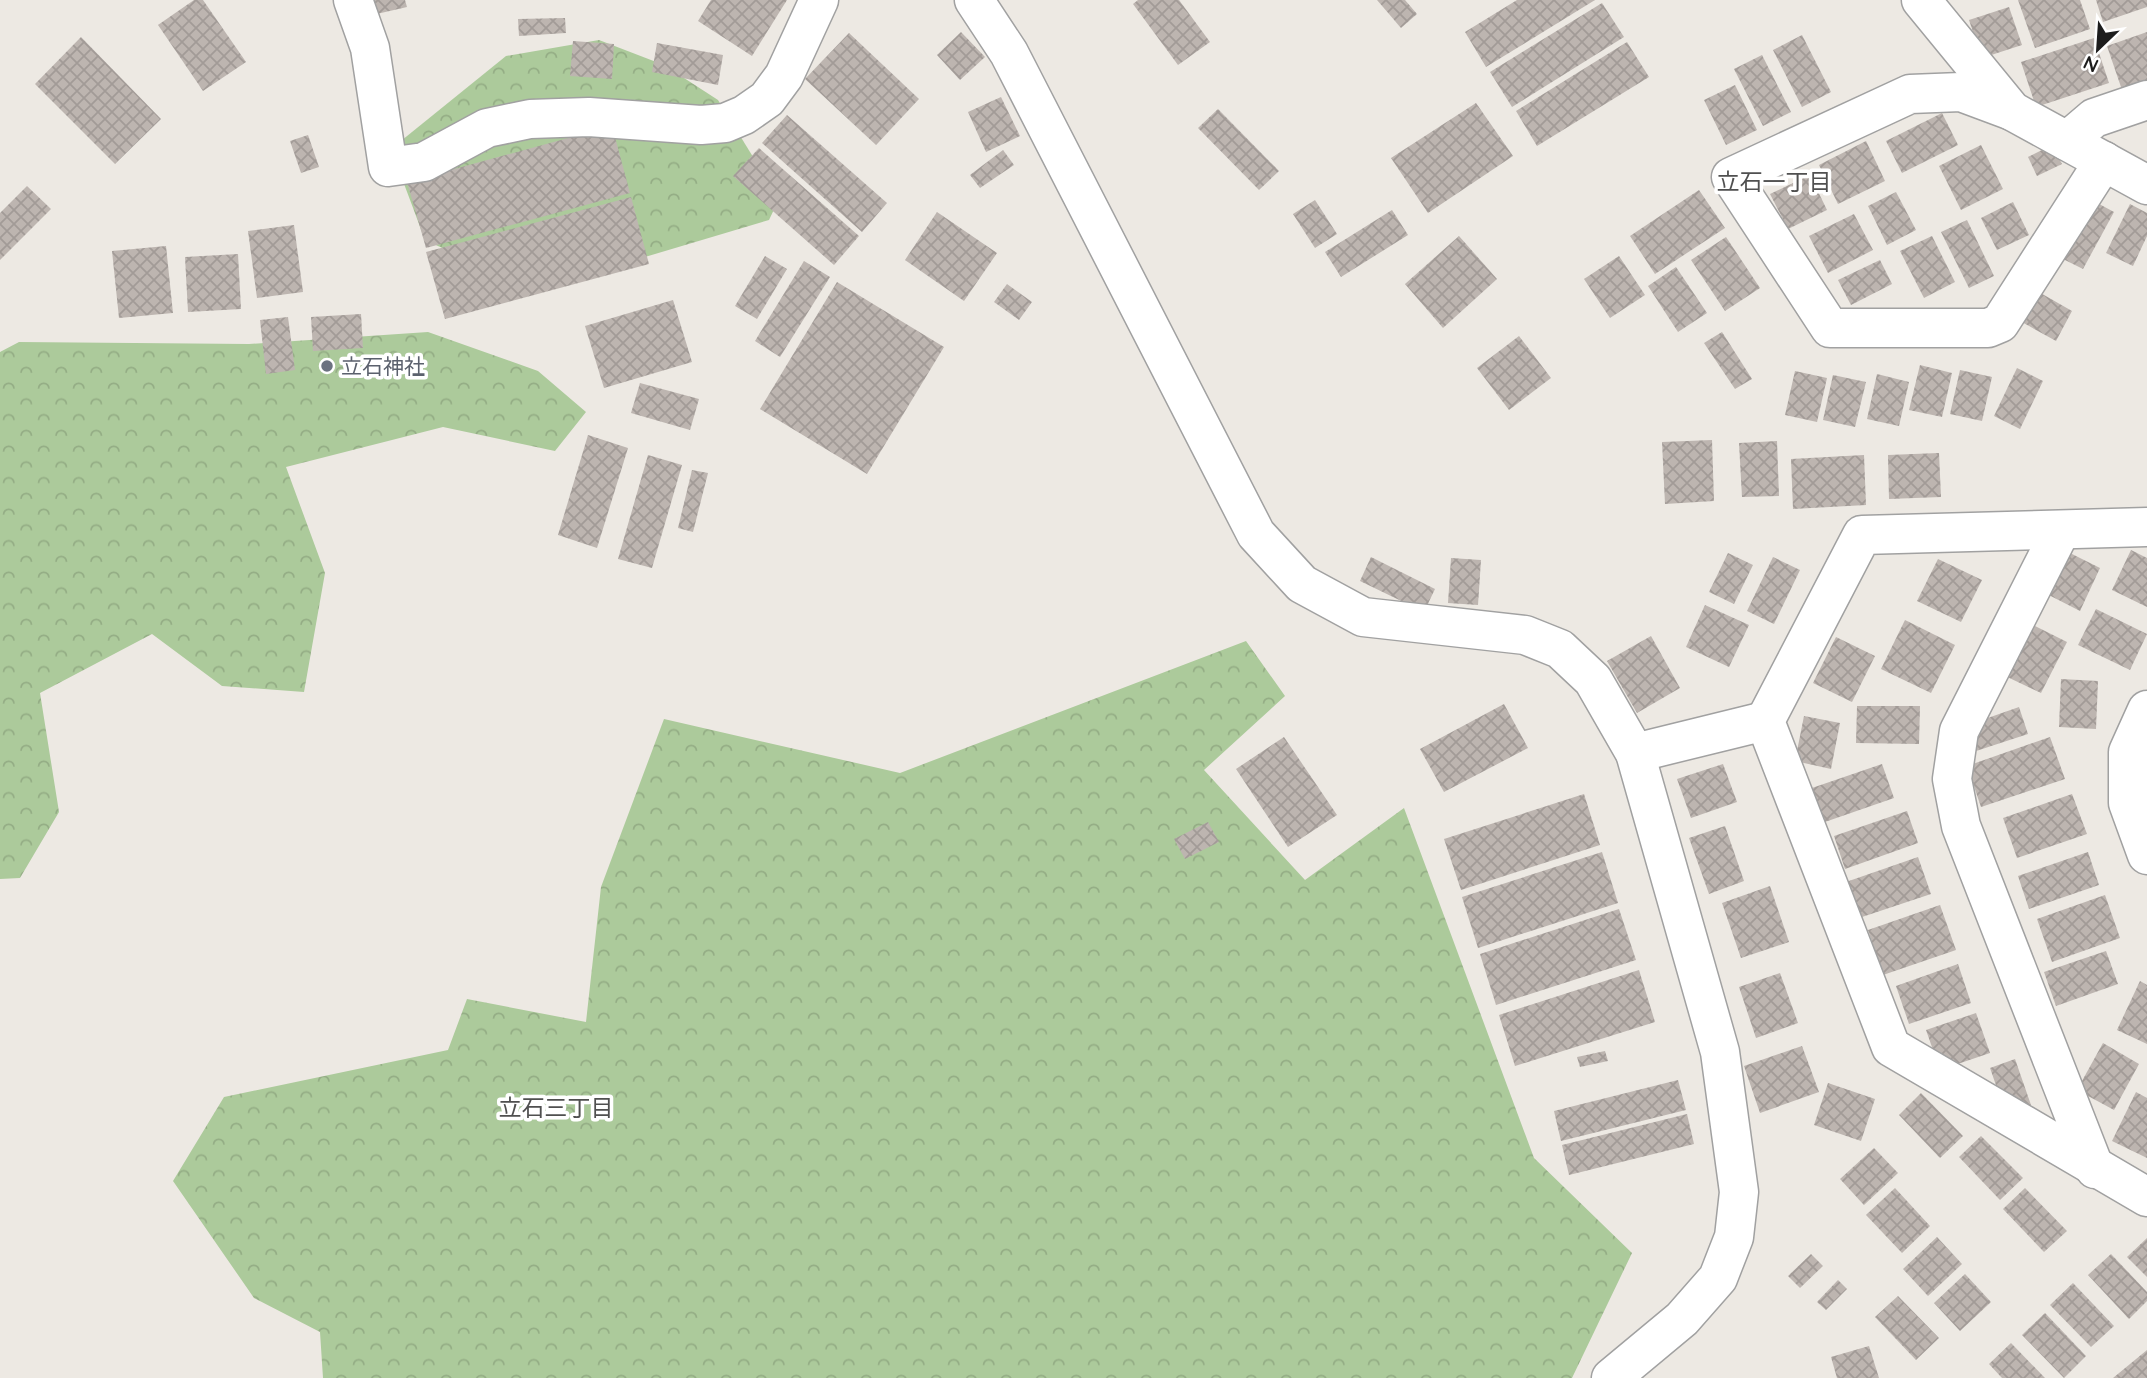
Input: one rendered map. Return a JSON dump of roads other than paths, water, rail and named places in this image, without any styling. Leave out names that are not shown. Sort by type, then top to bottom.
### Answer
[{"type":"street","points":[[353,0],[370,48],[388,167],[424,162],[487,128],[530,119],[602,118],[701,125],[725,123],[767,99],[784,76],[819,0]]},
{"type":"street","points":[[974,0],[1009,53],[1256,534],[1302,584],[1363,617],[1525,635],[1560,649],[1593,680],[1635,753],[1720,1052],[1739,1192],[1734,1237],[1718,1278],[1682,1319],[1611,1378]]},
{"type":"street","points":[[1922,0],[2012,111]]},
{"type":"street","points":[[2105,161],[2000,323],[1988,328],[1830,328],[1731,177],[1910,93],[1961,92],[2012,111],[2105,161],[2147,185]]},
{"type":"street","points":[[2067,141],[2094,118],[2147,100]]},
{"type":"street","points":[[1635,753],[1765,721],[1862,535],[2147,527]]},
{"type":"street","points":[[2061,530],[1959,731],[1952,779],[1961,826],[2095,1169]]},
{"type":"street","points":[[2147,709],[2128,752],[2128,803],[2147,855]]},
{"type":"street","points":[[1765,721],[1891,1047],[2095,1169],[2147,1197]]},
{"type":"place","name":"立石神社","points":[[327,366]]},
{"type":"district","name":"立石一丁目","points":[[1774,181]]},
{"type":"district","name":"立石三丁目","points":[[556,1107]]}]
